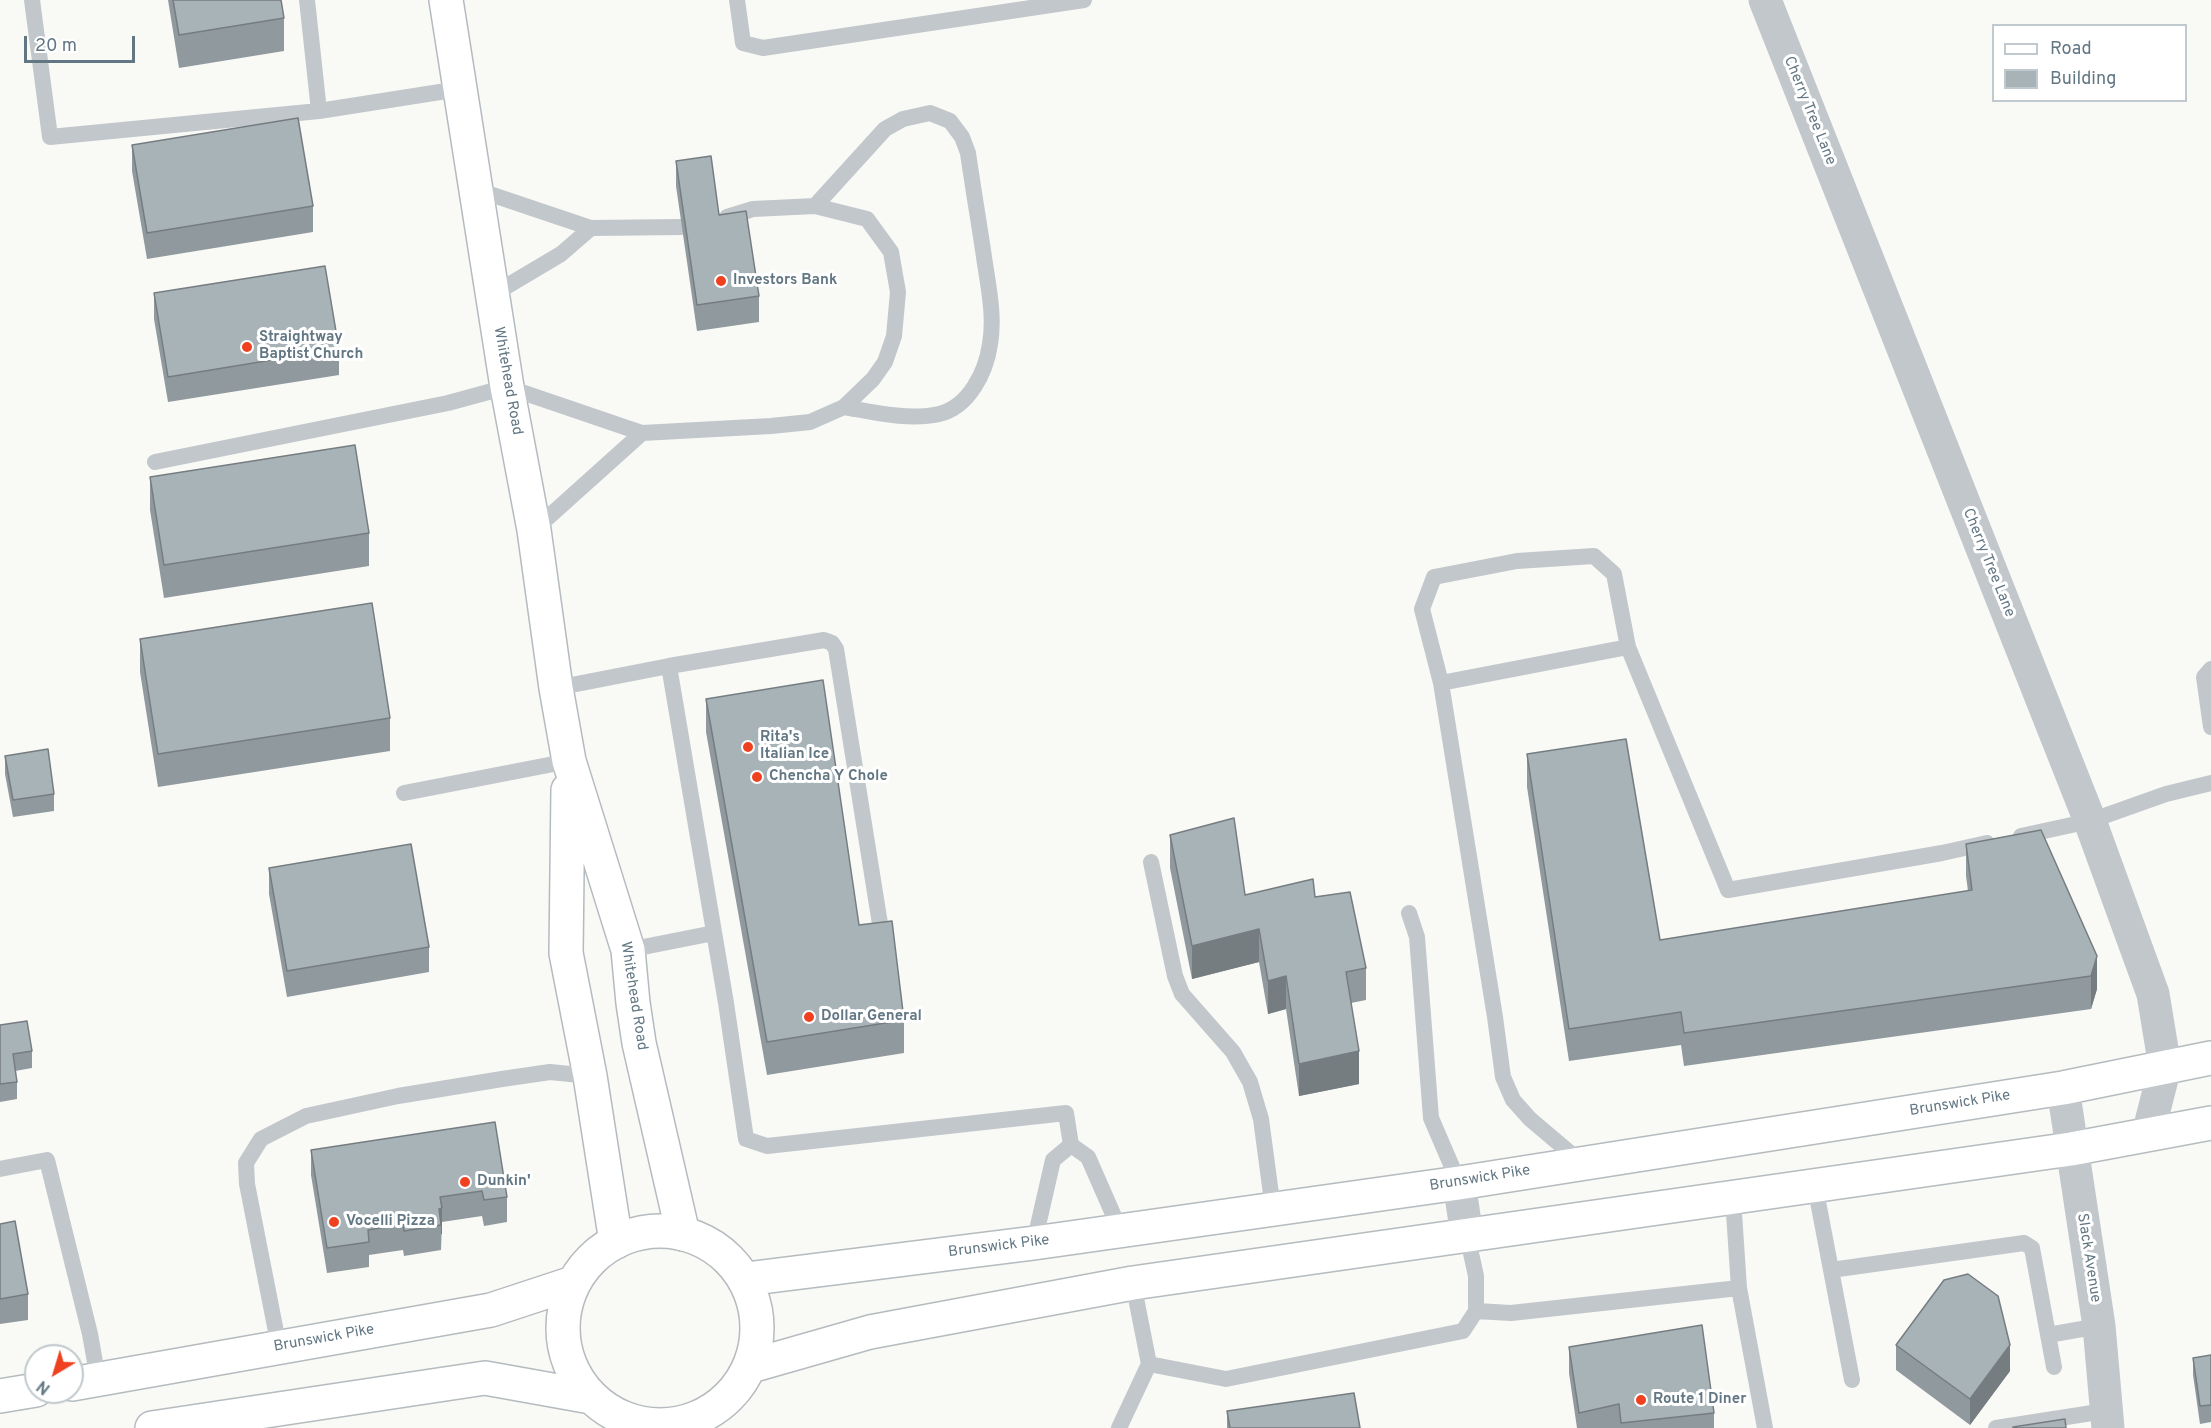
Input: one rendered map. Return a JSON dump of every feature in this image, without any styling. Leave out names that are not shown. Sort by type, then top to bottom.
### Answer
[{"type":"main road","name":"Whitehead Road","points":[[446,0],[507,387],[534,530],[556,688],[569,761],[628,950],[639,1043],[683,1234]]},
{"type":"main road","name":"Whitehead Road","points":[[569,761],[566,953],[590,1076],[616,1242]]},
{"type":"main road","name":"Brunswick Pike","points":[[746,1279],[1034,1243],[1459,1183],[2063,1088],[2211,1058]]},
{"type":"main road","points":[[751,1366],[870,1332],[1133,1283],[2072,1149],[2211,1124]]},
{"type":"main road","points":[[649,1232],[683,1234],[697,1238],[721,1251],[746,1279],[756,1310],[751,1366],[739,1387],[722,1404],[702,1416],[678,1423],[654,1425],[631,1420],[609,1410],[591,1397],[576,1378],[565,1356],[559,1329],[563,1307],[573,1282],[592,1260],[616,1242],[632,1235],[649,1232]]},
{"type":"main road","name":"Brunswick Pike","points":[[85,1382],[491,1310],[573,1282]]},
{"type":"main road","points":[[152,1428],[485,1378],[591,1397]]},
{"type":"main road","points":[[0,1396],[24,1392]]},
{"type":"street","name":"Cherry Tree Lane","points":[[1765,0],[2090,821],[2153,994],[2165,1067],[2148,1134]]},
{"type":"street","name":"Slack Avenue","points":[[2063,1088],[2099,1326],[2106,1420]]},
{"type":"street","points":[[1459,1183],[1467,1235]]},
{"type":"lane","points":[[32,0],[50,137],[319,111],[459,89]]},
{"type":"lane","points":[[308,0],[319,111]]},
{"type":"lane","points":[[737,0],[743,43],[763,48],[1084,0]]},
{"type":"lane","points":[[815,206],[885,129],[903,119],[930,113],[950,122],[962,137],[968,153],[990,297],[991,343],[976,386],[953,409],[939,414],[897,416],[844,407]]},
{"type":"lane","points":[[475,189],[591,228],[682,227]]},
{"type":"lane","points":[[155,462],[448,403],[507,387],[642,433],[810,422],[844,407],[873,379],[885,362],[894,336],[898,292],[891,252],[867,219],[815,206],[753,209],[717,220]]},
{"type":"lane","points":[[492,296],[561,254],[591,228]]},
{"type":"lane","points":[[534,530],[642,433]]},
{"type":"lane","points":[[1583,1163],[1530,1119],[1513,1100],[1503,1077],[1441,683],[1422,609],[1434,577],[1507,563],[1594,556],[1614,573],[1628,647],[1728,890],[1942,853],[2090,821],[2166,794],[2211,783]]},
{"type":"lane","points":[[556,688],[824,640],[832,643],[836,649],[881,930]]},
{"type":"lane","points":[[1441,683],[1628,647]]},
{"type":"lane","points":[[669,666],[747,1139],[767,1146],[1066,1113],[1071,1145],[1088,1157],[1120,1230]]},
{"type":"lane","points":[[2208,673],[2211,727]]},
{"type":"lane","points":[[404,793],[569,761]]},
{"type":"lane","points":[[1151,862],[1175,976],[1182,994],[1233,1052],[1250,1082],[1261,1119],[1273,1209]]},
{"type":"lane","points":[[1408,913],[1417,937],[1431,1118],[1459,1183]]},
{"type":"lane","points":[[628,950],[714,933]]},
{"type":"lane","points":[[279,1347],[247,1184],[246,1163],[261,1139],[306,1116],[398,1096],[550,1072],[590,1076]]},
{"type":"lane","points":[[1034,1243],[1053,1160],[1071,1145]]},
{"type":"lane","points":[[0,1169],[47,1161],[90,1334],[85,1382]]},
{"type":"lane","points":[[1815,1186],[1852,1380]]},
{"type":"lane","points":[[1733,1198],[1738,1288],[1765,1428]]},
{"type":"lane","points":[[1149,1364],[1226,1378],[1462,1331],[1476,1311],[1476,1276],[1467,1235]]},
{"type":"lane","points":[[1831,1270],[2024,1243],[2032,1248],[2054,1367]]},
{"type":"lane","points":[[1119,1428],[1149,1364],[1133,1283]]},
{"type":"lane","points":[[1476,1311],[1511,1313],[1738,1288]]},
{"type":"lane","points":[[2048,1335],[2099,1326]]},
{"type":"lane","points":[[1996,1428],[2106,1420]]},
{"type":"building","points":[[173,0],[281,0],[284,18],[179,35]]},
{"type":"building","points":[[298,118],[313,206],[147,233],[132,145]]},
{"type":"building","name":"Investors Bank","points":[[711,156],[719,215],[746,211],[759,296],[697,305],[676,161]]},
{"type":"building","name":"Straightway Baptist Church","points":[[325,266],[339,349],[168,377],[154,293]]},
{"type":"building","points":[[355,445],[369,533],[164,565],[150,477]]},
{"type":"building","points":[[372,603],[390,718],[158,754],[140,639]]},
{"type":"building","points":[[823,680],[859,925],[892,921],[904,1020],[767,1042],[706,699]]},
{"type":"building","points":[[1626,739],[1660,940],[1972,890],[1966,844],[2041,830],[2097,956],[2091,976],[1684,1033],[1681,1012],[1569,1029],[1527,754]]},
{"type":"building","points":[[48,749],[54,794],[13,800],[5,756]]},
{"type":"building","points":[[1234,818],[1245,895],[1313,879],[1315,897],[1350,892],[1366,968],[1346,972],[1359,1051],[1299,1064],[1286,976],[1268,981],[1259,929],[1192,946],[1170,835]]},
{"type":"building","points":[[411,844],[429,947],[287,971],[269,868]]},
{"type":"building","points":[[27,1021],[32,1051],[13,1054],[17,1082],[0,1084],[0,1025]]},
{"type":"building","points":[[495,1122],[507,1197],[484,1200],[482,1191],[440,1197],[441,1225],[404,1231],[403,1224],[368,1230],[369,1242],[327,1248],[311,1150]]},
{"type":"building","points":[[15,1221],[28,1294],[0,1299],[0,1224]]},
{"type":"building","points":[[1968,1274],[1998,1296],[2010,1345],[1970,1399],[1896,1345],[1944,1280]]},
{"type":"building","name":"Route 1 Diner","points":[[1702,1325],[1714,1413],[1621,1423],[1619,1404],[1579,1413],[1569,1347]]},
{"type":"building","points":[[2211,1355],[2211,1405],[2200,1406],[2193,1358]]},
{"type":"building","points":[[1354,1393],[1360,1428],[1230,1428],[1227,1411]]},
{"type":"building","points":[[2065,1419],[2066,1428],[2013,1428],[2013,1427]]},
{"type":"place","name":"Investors Bank","points":[[721,281]]},
{"type":"place","name":"Straightway Baptist Church","points":[[247,347]]},
{"type":"place","name":"Rita's Italian Ice","points":[[748,747]]},
{"type":"place","name":"Chencha Y Chole","points":[[757,777]]},
{"type":"place","name":"Dollar General","points":[[809,1017]]},
{"type":"place","name":"Dunkin'","points":[[465,1182]]},
{"type":"place","name":"Vocelli Pizza","points":[[334,1222]]},
{"type":"place","name":"Route 1 Diner","points":[[1641,1400]]}]
